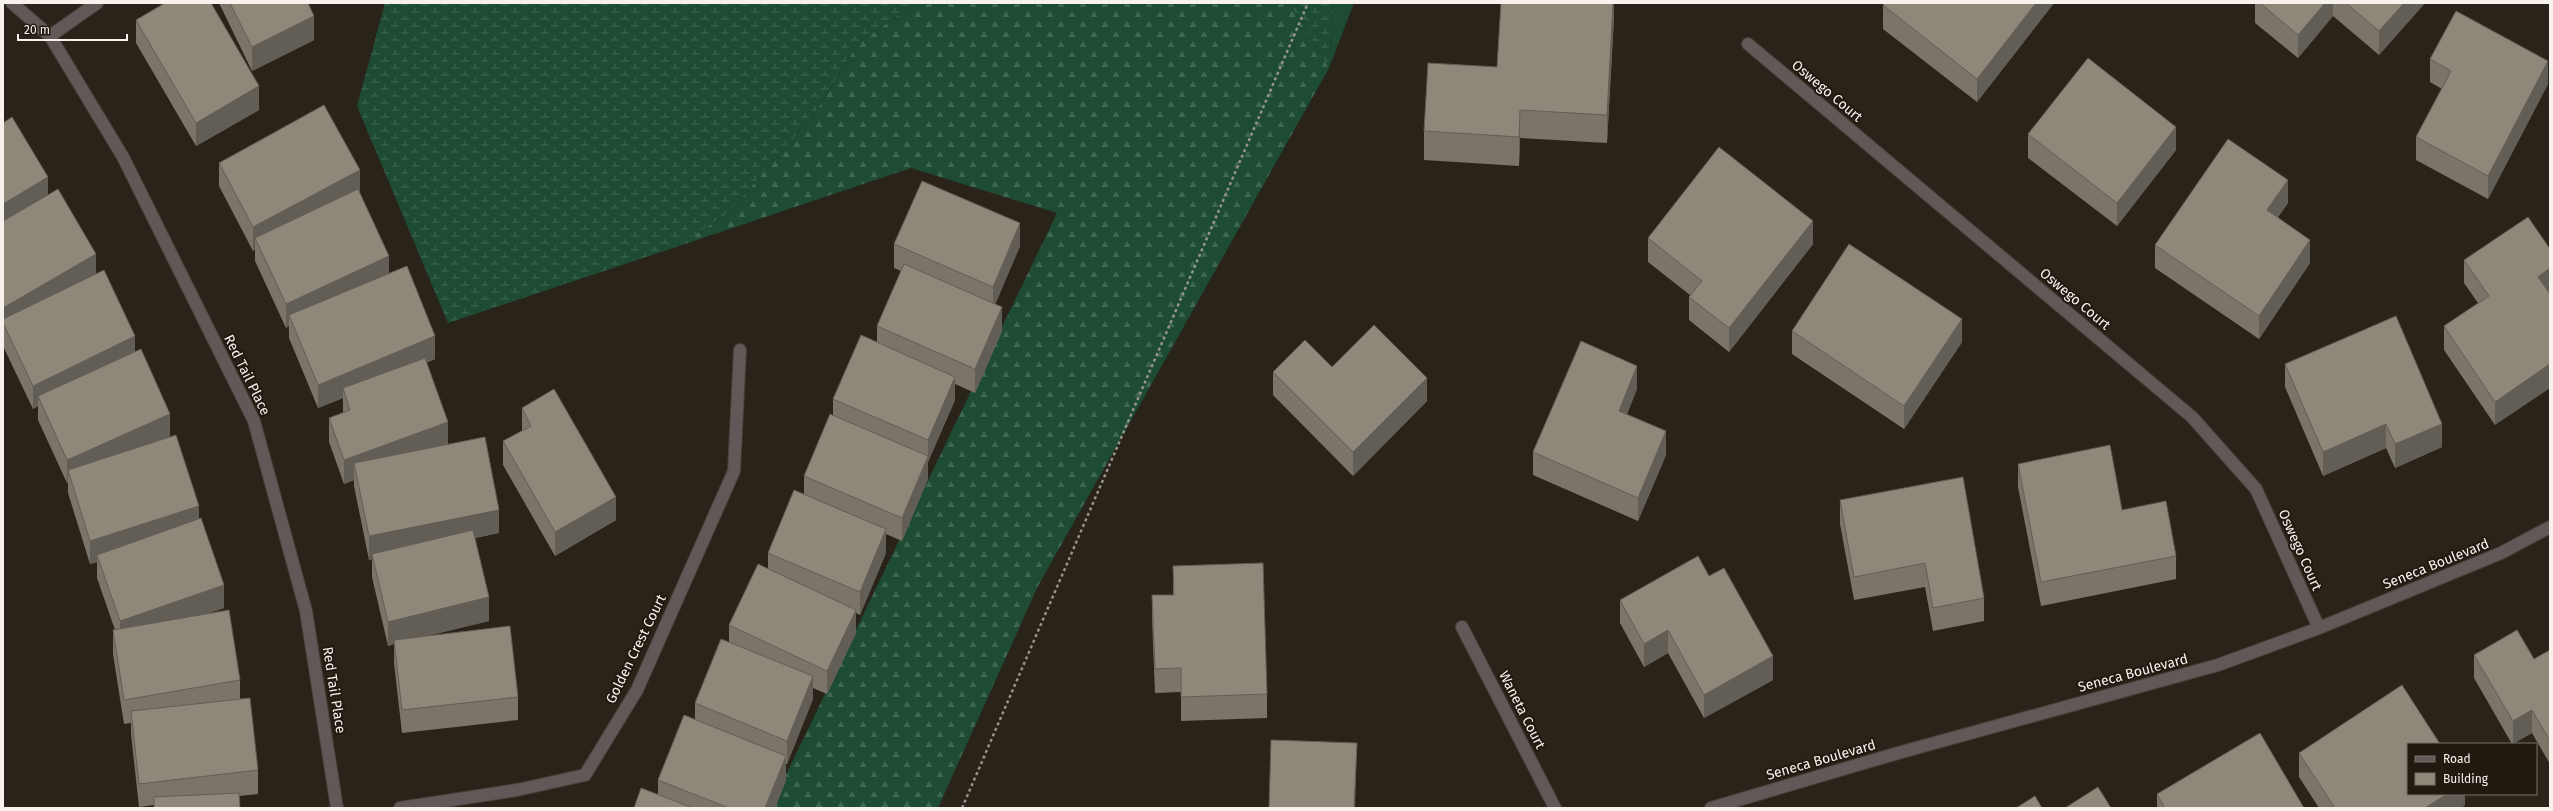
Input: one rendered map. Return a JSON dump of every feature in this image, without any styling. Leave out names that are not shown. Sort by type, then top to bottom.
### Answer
[{"type":"street","name":"Red Tail Place","points":[[12,3],[50,36],[123,157],[254,421],[306,611],[337,808]]},
{"type":"street","points":[[50,36],[97,3]]},
{"type":"street","name":"Oswego Court","points":[[1748,44],[2192,417],[2256,489],[2319,628]]},
{"type":"street","name":"Golden Crest Court","points":[[400,808],[517,790],[585,776],[637,690],[734,471],[740,350]]},
{"type":"street","name":"Seneca Boulevard","points":[[1711,808],[1898,753],[2218,665],[2319,628],[2501,553],[2550,527]]},
{"type":"street","name":"Waneta Court","points":[[1462,626],[1555,808]]},
{"type":"path","points":[[962,808],[1308,3]]},
{"type":"green space","points":[[385,3],[917,3],[859,42],[813,116],[728,213],[676,247],[448,323],[357,106]]},
{"type":"green space","points":[[917,3],[1289,3],[1329,68],[1038,586],[938,808],[770,808],[1057,213],[911,168],[676,247],[728,213],[813,116],[859,42]]},
{"type":"green space","points":[[1289,3],[1333,3],[1329,68]]},
{"type":"green space","points":[[1333,3],[1354,3],[1329,68]]},
{"type":"building","points":[[165,3],[211,3],[259,86],[196,123],[136,20]]},
{"type":"building","points":[[230,3],[308,3],[314,16],[252,47]]},
{"type":"building","points":[[1501,3],[1613,3],[1607,115],[1520,110],[1519,137],[1424,131],[1428,63],[1497,67]]},
{"type":"building","points":[[1884,3],[2036,3],[1977,79],[1883,5]]},
{"type":"building","points":[[2260,3],[2325,3],[2298,35]]},
{"type":"building","points":[[2346,3],[2404,3],[2379,31]]},
{"type":"building","points":[[2456,11],[2548,61],[2488,176],[2416,137],[2451,71],[2430,59]]},
{"type":"building","points":[[2088,58],[2176,127],[2117,203],[2028,134]]},
{"type":"building","points":[[324,105],[360,170],[253,227],[219,163]]},
{"type":"building","points":[[12,117],[48,177],[3,204],[3,123]]},
{"type":"building","points":[[2228,139],[2288,180],[2267,210],[2310,240],[2259,316],[2155,245]]},
{"type":"building","points":[[1719,147],[1813,221],[1729,328],[1689,297],[1702,281],[1648,238]]},
{"type":"building","points":[[922,181],[1020,223],[993,287],[894,244]]},
{"type":"building","points":[[58,189],[96,254],[3,308],[3,221]]},
{"type":"building","points":[[358,189],[389,256],[286,304],[255,238]]},
{"type":"building","points":[[2528,217],[2550,249],[2550,268],[2538,277],[2550,294],[2550,364],[2495,402],[2444,326],[2489,296],[2464,260]]},
{"type":"building","points":[[1849,244],[1962,319],[1904,406],[1792,331]]},
{"type":"building","points":[[904,264],[1002,307],[975,369],[877,326]]},
{"type":"building","points":[[407,266],[435,336],[318,385],[289,315]]},
{"type":"building","points":[[104,270],[135,336],[33,386],[3,323],[3,319]]},
{"type":"building","points":[[2396,316],[2442,424],[2395,444],[2386,424],[2323,452],[2285,364]]},
{"type":"building","points":[[1374,325],[1427,378],[1353,452],[1273,372],[1305,340],[1332,367]]},
{"type":"building","points":[[861,335],[955,377],[928,440],[833,399]]},
{"type":"building","points":[[1581,341],[1637,366],[1619,411],[1666,431],[1638,498],[1533,452]]},
{"type":"building","points":[[141,349],[170,414],[67,460],[38,396]]},
{"type":"building","points":[[425,358],[448,422],[344,460],[329,418],[350,410],[343,388]]},
{"type":"building","points":[[554,389],[616,497],[555,532],[503,441],[531,426],[522,408]]},
{"type":"building","points":[[830,414],[928,456],[902,518],[804,476]]},
{"type":"building","points":[[176,435],[199,506],[90,541],[68,470]]},
{"type":"building","points":[[485,437],[499,510],[369,536],[354,463]]},
{"type":"building","points":[[2110,445],[2122,510],[2166,501],[2176,556],[2041,582],[2018,464]]},
{"type":"building","points":[[1963,477],[1984,598],[1933,608],[1925,563],[1854,577],[1840,500]]},
{"type":"building","points":[[794,490],[886,529],[860,592],[768,553]]},
{"type":"building","points":[[201,518],[224,585],[120,621],[97,555]]},
{"type":"building","points":[[473,530],[489,597],[388,622],[372,554]]},
{"type":"building","points":[[1698,556],[1709,576],[1724,568],[1773,656],[1704,695],[1668,630],[1644,644],[1620,600]]},
{"type":"building","points":[[1263,563],[1267,694],[1181,697],[1181,668],[1155,669],[1152,595],[1174,595],[1173,566]]},
{"type":"building","points":[[758,564],[856,610],[827,671],[729,625]]},
{"type":"building","points":[[229,610],[240,680],[124,700],[113,630]]},
{"type":"building","points":[[510,626],[518,697],[402,710],[394,640]]},
{"type":"building","points":[[2517,630],[2534,659],[2550,650],[2550,741],[2532,710],[2513,721],[2474,655]]},
{"type":"building","points":[[721,639],[813,676],[787,741],[695,703]]},
{"type":"building","points":[[2402,685],[2439,743],[2407,743],[2407,795],[2445,795],[2425,808],[2335,808],[2299,753]]},
{"type":"building","points":[[250,698],[258,770],[139,784],[131,711]]},
{"type":"building","points":[[684,715],[786,756],[765,808],[729,808],[658,780]]},
{"type":"building","points":[[2260,733],[2304,808],[2165,808],[2157,794]]},
{"type":"building","points":[[1271,740],[1357,743],[1354,808],[1269,808]]},
{"type":"building","points":[[2098,787],[2111,808],[2065,808]]},
{"type":"building","points":[[641,788],[693,808],[634,808]]},
{"type":"building","points":[[239,793],[240,808],[154,808],[154,797]]},
{"type":"building","points":[[2035,796],[2042,808],[2016,808]]}]
